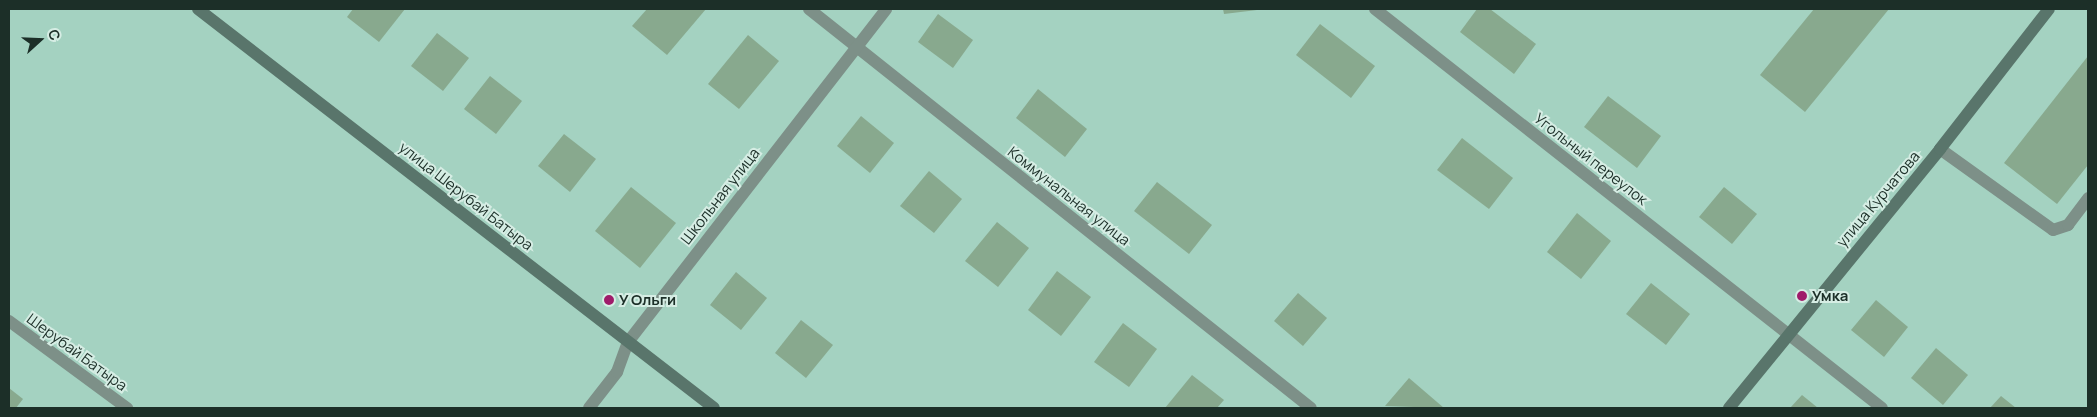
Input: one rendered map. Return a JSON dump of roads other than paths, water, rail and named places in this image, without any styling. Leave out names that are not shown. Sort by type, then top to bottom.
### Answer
[{"type":"street","name":"улица Шерубай Батыра","points":[[198,9],[714,408]]},
{"type":"street","name":"Коммунальная улица","points":[[809,9],[1311,408]]},
{"type":"street","name":"Школьная улица","points":[[589,408],[617,372],[628,342],[886,9]]},
{"type":"street","name":"Угольный переулок","points":[[1375,9],[1882,408]]},
{"type":"street","name":"улица Курчатова","points":[[1729,408],[1786,334],[1940,149],[2049,9]]},
{"type":"street","points":[[1940,149],[2053,230],[2068,225],[2088,198]]},
{"type":"street","name":"Шерубай Батыра","points":[[9,321],[127,408]]},
{"type":"place","name":"Умка","points":[[1802,296]]},
{"type":"place","name":"У Ольги","points":[[609,300]]}]
